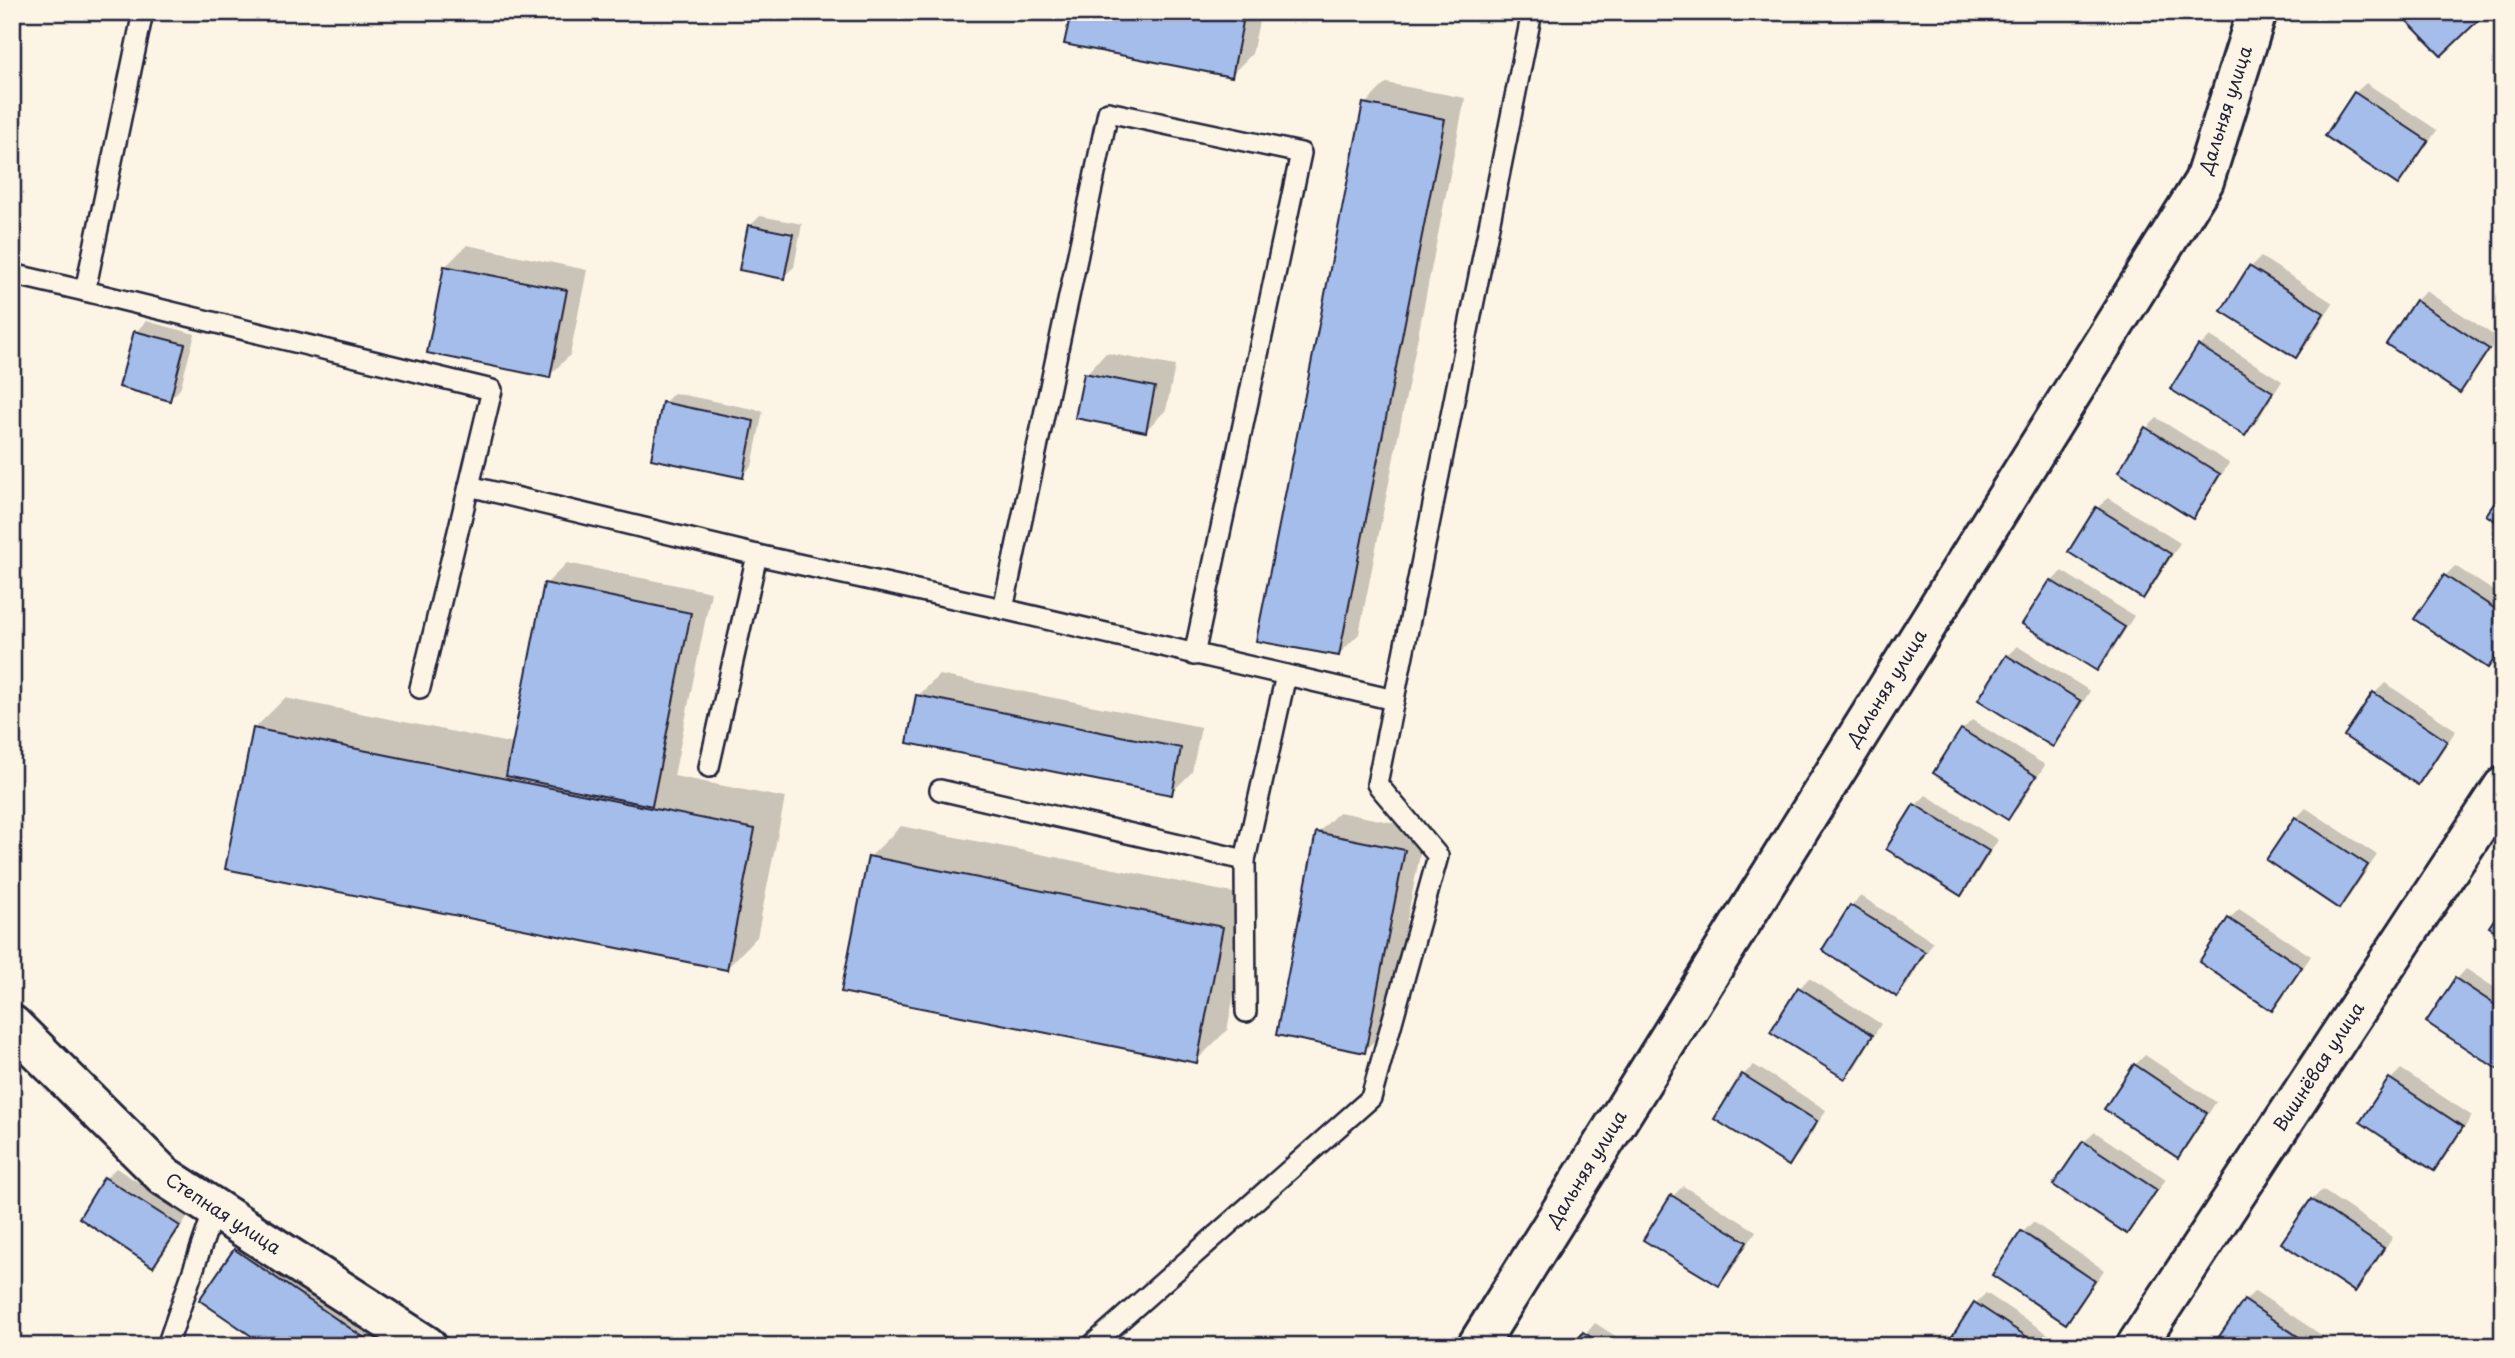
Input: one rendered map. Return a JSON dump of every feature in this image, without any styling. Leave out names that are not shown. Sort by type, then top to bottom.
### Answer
[{"type":"street","name":"Дальняя улица","points":[[1477,1346],[2204,181],[2257,12]]},
{"type":"street","name":"Вишнёвая улица","points":[[2136,1346],[2503,787]]},
{"type":"street","name":"Степная улица","points":[[12,1025],[164,1176],[427,1346]]},
{"type":"lane","points":[[85,291],[143,12]]},
{"type":"lane","points":[[1091,1346],[1371,1098],[1438,856],[1377,784],[1532,12]]},
{"type":"lane","points":[[1003,609],[1108,111],[1301,153],[1194,655]]},
{"type":"lane","points":[[12,274],[492,390],[420,688]]},
{"type":"lane","points":[[469,486],[757,555],[1394,700]]},
{"type":"lane","points":[[709,767],[757,555]]},
{"type":"lane","points":[[1246,1012],[1245,860],[1286,675]]},
{"type":"lane","points":[[940,790],[1245,860]]},
{"type":"lane","points":[[168,1345],[214,1210]]},
{"type":"building","points":[[1071,12],[1193,12],[1243,22],[1232,77],[1064,44]]},
{"type":"building","points":[[2410,12],[2487,12],[2441,56],[2404,18]]},
{"type":"building","points":[[2354,92],[2428,141],[2398,185],[2325,136]]},
{"type":"building","points":[[1363,103],[1445,119],[1339,656],[1256,641]]},
{"type":"building","points":[[748,225],[793,234],[784,279],[739,270]]},
{"type":"building","points":[[444,266],[567,290],[550,378],[427,353]]},
{"type":"building","points":[[2249,266],[2324,313],[2296,358],[2221,311]]},
{"type":"building","points":[[2415,300],[2489,349],[2460,393],[2386,344]]},
{"type":"building","points":[[134,331],[185,344],[170,401],[119,387]]},
{"type":"building","points":[[2198,345],[2273,392],[2245,436],[2170,389]]},
{"type":"building","points":[[1084,373],[1155,387],[1146,432],[1075,418]]},
{"type":"building","points":[[662,402],[754,421],[743,478],[651,459]]},
{"type":"building","points":[[2145,427],[2220,474],[2193,519],[2118,472]]},
{"type":"building","points":[[2503,491],[2503,526],[2486,515]]},
{"type":"building","points":[[2096,507],[2171,554],[2143,599],[2068,552]]},
{"type":"building","points":[[2444,575],[2503,614],[2503,646],[2488,668],[2414,619]]},
{"type":"building","points":[[2050,580],[2125,627],[2097,671],[2022,624]]},
{"type":"building","points":[[544,583],[691,613],[652,806],[506,776]]},
{"type":"building","points":[[2006,655],[2081,701],[2053,747],[1978,700]]},
{"type":"building","points":[[2373,692],[2447,741],[2418,785],[2344,736]]},
{"type":"building","points":[[916,695],[1181,748],[1172,795],[907,743]]},
{"type":"building","points":[[253,728],[755,829],[727,970],[225,869]]},
{"type":"building","points":[[1961,729],[2036,776],[2008,820],[1933,773]]},
{"type":"building","points":[[1914,804],[1989,851],[1961,896],[1886,849]]},
{"type":"building","points":[[2295,817],[2368,865],[2339,909],[2266,860]]},
{"type":"building","points":[[1316,832],[1405,850],[1365,1053],[1276,1035]]},
{"type":"building","points":[[868,856],[1223,927],[1197,1063],[841,992]]},
{"type":"building","points":[[1850,905],[1925,952],[1897,997],[1822,950]]},
{"type":"building","points":[[2503,906],[2503,936],[2489,927]]},
{"type":"building","points":[[2228,918],[2302,967],[2272,1011],[2199,962]]},
{"type":"building","points":[[2455,978],[2503,1010],[2503,1067],[2500,1071],[2426,1022]]},
{"type":"building","points":[[1798,987],[1873,1035],[1845,1079],[1770,1032]]},
{"type":"building","points":[[2134,1064],[2207,1113],[2178,1158],[2104,1109]]},
{"type":"building","points":[[1742,1074],[1817,1121],[1789,1166],[1714,1119]]},
{"type":"building","points":[[2389,1078],[2463,1127],[2434,1171],[2360,1122]]},
{"type":"building","points":[[2083,1141],[2157,1190],[2127,1234],[2053,1185]]},
{"type":"building","points":[[104,1177],[180,1226],[153,1267],[79,1218]]},
{"type":"building","points":[[1671,1195],[1747,1242],[1719,1286],[1643,1240]]},
{"type":"building","points":[[2311,1199],[2384,1248],[2355,1292],[2281,1243]]},
{"type":"building","points":[[2021,1231],[2095,1281],[2066,1324],[1992,1275]]},
{"type":"building","points":[[234,1249],[376,1346],[266,1346],[199,1300]]},
{"type":"building","points":[[2244,1300],[2312,1346],[2214,1344]]},
{"type":"building","points":[[1974,1302],[2041,1346],[1946,1346]]},
{"type":"building","points":[[1583,1332],[1605,1346],[1574,1346]]}]
